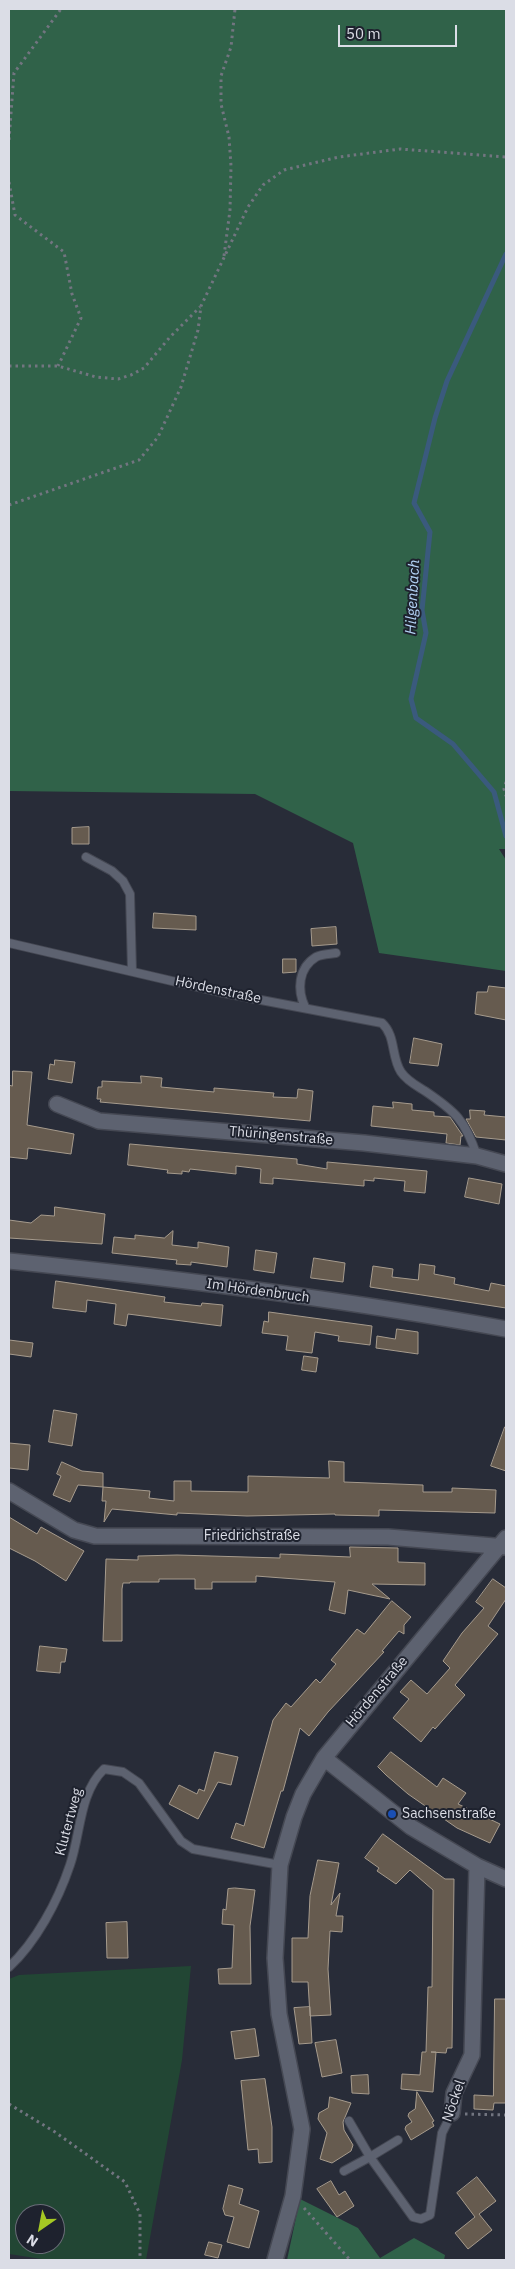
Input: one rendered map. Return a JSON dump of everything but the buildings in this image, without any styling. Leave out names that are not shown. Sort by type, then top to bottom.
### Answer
[{"type":"street","name":"Thüringenstraße","points":[[58,1104],[99,1121],[282,1135],[477,1156],[506,1164]]},
{"type":"street","name":"Im Hördenbruch","points":[[9,1261],[119,1272],[292,1295],[506,1329]]},
{"type":"street","name":"Friedrichstraße","points":[[9,1491],[74,1530],[95,1536],[388,1537],[505,1544]]},
{"type":"street","name":"Hördenstraße","points":[[274,2260],[293,2196],[302,2129],[279,2014],[275,1958],[280,1865],[294,1817],[303,1794],[324,1758],[505,1544]]},
{"type":"street","points":[[324,1758],[392,1814],[477,1866],[506,1879]]},
{"type":"street","name":"Nöckel","points":[[452,2113],[454,2093],[472,2054],[477,1866]]},
{"type":"lane","points":[[86,857],[112,872],[123,881],[130,894],[132,971]]},
{"type":"lane","name":"Hördenstraße","points":[[9,944],[219,992],[382,1023],[389,1030],[400,1071],[407,1079],[452,1109],[470,1135],[477,1156]]},
{"type":"lane","points":[[305,1007],[299,994],[300,981],[306,965],[318,956],[336,953]]},
{"type":"lane","name":"Klutertweg","points":[[9,1967],[21,1956],[55,1898],[70,1866],[87,1795],[94,1779],[104,1769],[123,1772],[139,1783],[181,1840],[193,1849],[280,1865]]},
{"type":"lane","name":"Nöckel","points":[[370,2157],[413,2217],[421,2220],[430,2216],[442,2133],[452,2113]]},
{"type":"lane","points":[[349,2121],[370,2157]]},
{"type":"lane","points":[[344,2171],[398,2140]]},
{"type":"path","points":[[9,140],[14,73],[61,9]]},
{"type":"path","points":[[224,260],[230,210],[231,166],[229,137],[221,104],[221,76],[231,47],[235,9]]},
{"type":"path","points":[[9,366],[58,366],[96,377],[118,379],[144,368],[201,306],[248,207],[263,185],[284,170],[339,157],[400,149],[506,157]]},
{"type":"path","points":[[9,182],[16,215],[64,252],[72,294],[81,318],[58,366]]},
{"type":"path","points":[[9,505],[139,460],[158,437],[173,408],[198,330],[201,306]]},
{"type":"path","points":[[506,782],[504,789],[506,796]]},
{"type":"path","points":[[9,2104],[55,2132],[126,2182],[140,2214],[140,2260]]},
{"type":"path","points":[[452,2113],[506,2115]]},
{"type":"path","points":[[293,2196],[350,2260]]},
{"type":"green space","points":[[9,9],[506,9],[506,849],[499,849],[506,860],[506,971],[379,953],[353,843],[255,794],[9,791]]},
{"type":"green space","points":[[191,1966],[182,2060],[146,2260],[48,2260],[9,2254],[9,1979],[19,1975]]},
{"type":"green space","points":[[300,2199],[358,2228],[380,2258],[414,2238],[445,2255],[444,2260],[287,2260]]},
{"type":"waterway","name":"Hilgenbach","points":[[506,254],[447,381],[435,418],[414,503],[430,532],[422,610],[426,633],[411,699],[416,718],[453,744],[494,792],[506,836]]},
{"type":"place","name":"Sachsenstraße","points":[[392,1814]]}]
